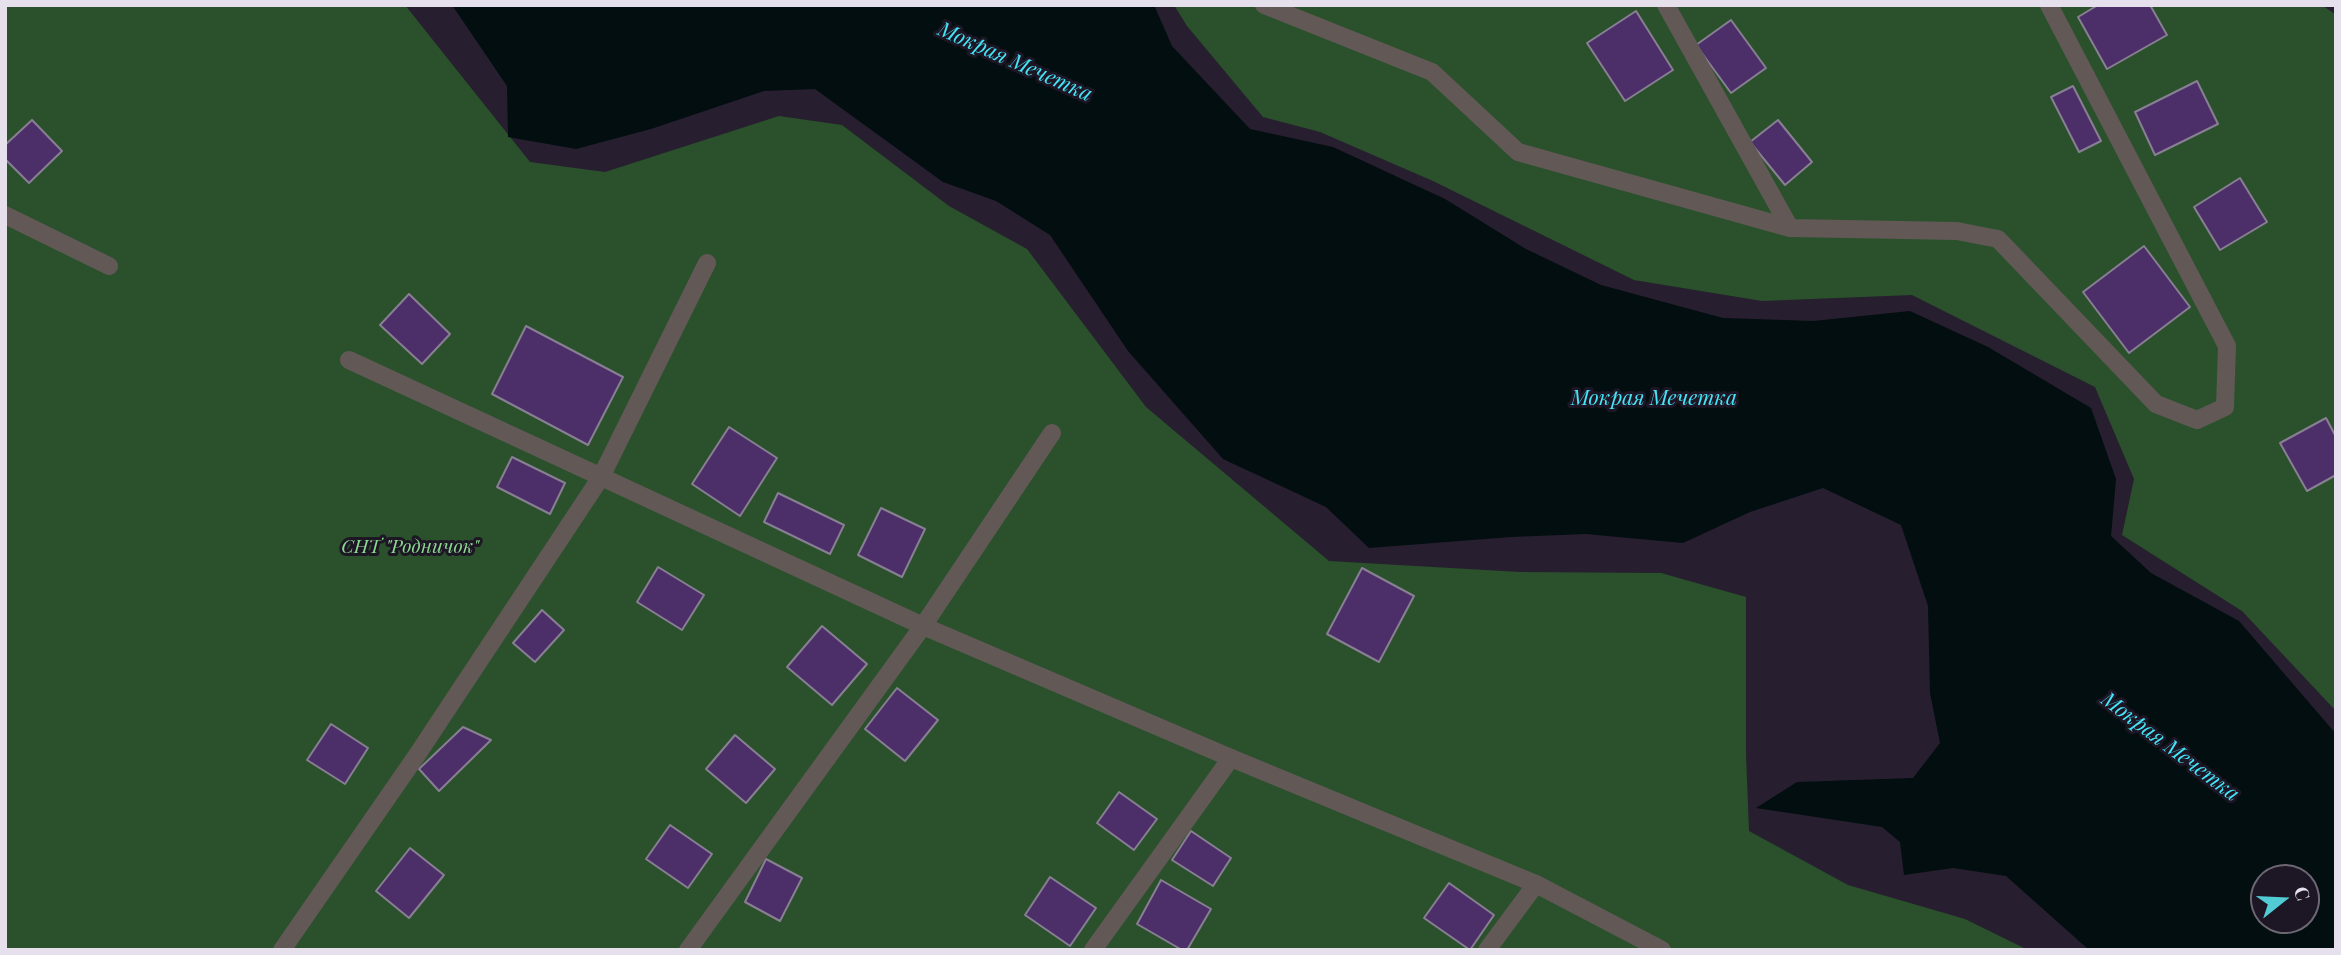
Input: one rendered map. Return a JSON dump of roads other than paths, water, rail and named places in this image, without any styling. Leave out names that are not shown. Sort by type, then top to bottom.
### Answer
[{"type":"street","points":[[1264,5],[1432,72],[1518,152],[1790,228],[1957,231],[1998,239],[2156,404],[2197,420],[2225,407],[2227,346],[2049,5]]},
{"type":"street","points":[[1666,5],[1790,228]]},
{"type":"street","points":[[5,215],[109,266]]},
{"type":"street","points":[[282,950],[417,755],[601,477],[707,263]]},
{"type":"street","points":[[349,360],[923,626],[1231,758],[1536,884],[1662,950]]},
{"type":"street","points":[[688,950],[923,626],[1052,433]]},
{"type":"street","points":[[1093,950],[1231,758]]},
{"type":"street","points":[[1487,950],[1536,884]]},
{"type":"water","name":"Мокрая Мечетка","points":[[452,5],[1154,5],[1172,46],[1250,129],[1333,147],[1445,199],[1526,249],[1601,285],[1723,318],[1813,321],[1910,311],[1988,347],[2091,408],[2116,479],[2111,536],[2151,573],[2239,621],[2336,734],[2336,950],[2089,950],[2006,876],[1953,868],[1904,875],[1900,842],[1882,827],[1756,808],[1797,782],[1913,778],[1940,743],[1930,693],[1928,606],[1901,525],[1823,488],[1750,512],[1683,543],[1586,534],[1369,548],[1326,507],[1223,459],[1128,351],[1050,235],[996,201],[943,182],[815,89],[764,91],[651,129],[576,149],[508,137],[507,86]]},
{"type":"park label","name":"СНТ \"Родничок\"","points":[[410,547]]}]
